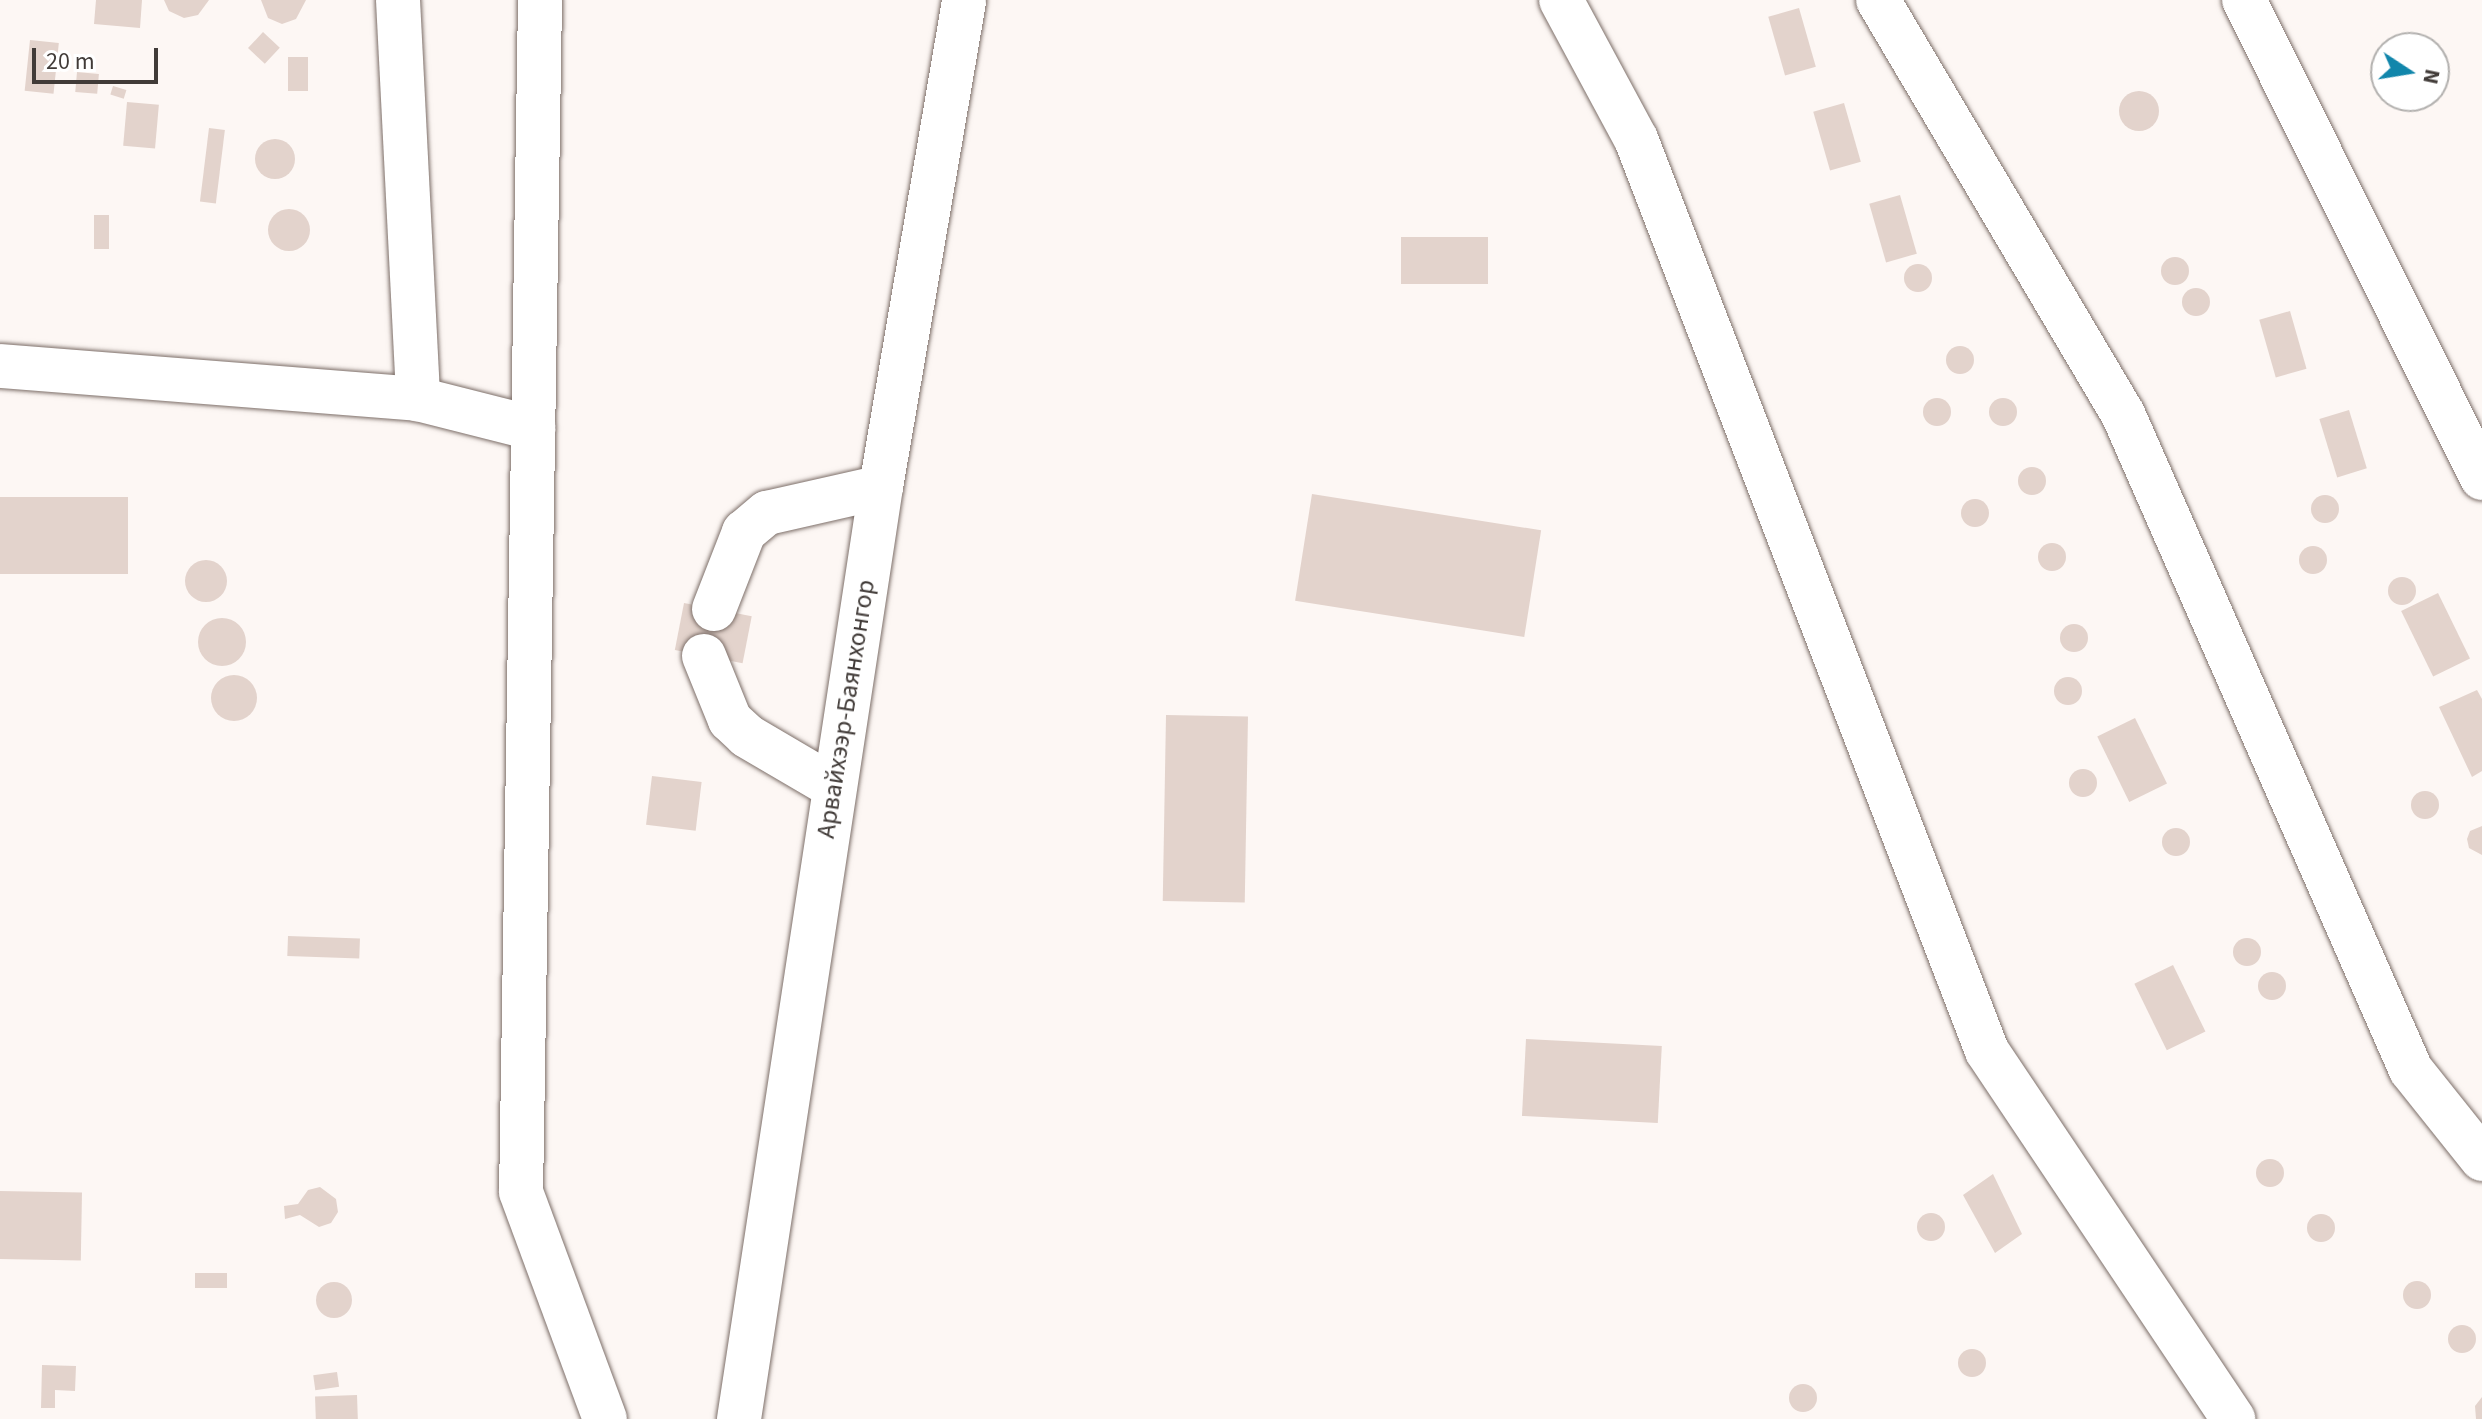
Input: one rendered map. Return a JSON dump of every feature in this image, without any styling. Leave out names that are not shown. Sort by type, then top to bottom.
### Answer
[{"type":"main road","points":[[398,0],[418,399]]},
{"type":"main road","points":[[540,0],[521,1192],[605,1419]]},
{"type":"main road","name":"Арвайхээр-Баянхонгор","points":[[739,1419],[881,487],[964,0]]},
{"type":"main road","points":[[1561,0],[1636,139],[1987,1051],[2233,1419]]},
{"type":"main road","points":[[1878,0],[2123,414],[2411,1070],[2482,1159]]},
{"type":"main road","points":[[2244,0],[2482,478]]},
{"type":"main road","points":[[0,366],[418,399],[533,428]]},
{"type":"main road","points":[[714,609],[744,532],[767,513],[881,487]]},
{"type":"main road","points":[[704,656],[730,720],[747,736],[834,787]]},
{"type":"building","points":[[96,0],[142,0],[140,28],[94,24]]},
{"type":"building","points":[[164,0],[209,0],[198,15],[184,18],[169,11]]},
{"type":"building","points":[[261,0],[306,0],[296,19],[282,24],[268,18]]},
{"type":"building","points":[[1799,8],[1816,67],[1785,75],[1768,17]]},
{"type":"building","points":[[263,32],[280,48],[265,64],[248,48]]},
{"type":"building","points":[[30,40],[59,43],[54,94],[25,91]]},
{"type":"building","points":[[288,57],[308,57],[308,91],[288,91]]},
{"type":"building","points":[[77,72],[99,74],[97,94],[75,92]]},
{"type":"building","points":[[113,86],[126,90],[124,99],[110,95]]},
{"type":"building","points":[[2139,91],[2153,97],[2159,111],[2153,125],[2139,131],[2125,125],[2119,111],[2125,97]]},
{"type":"building","points":[[127,102],[159,105],[155,149],[123,146]]},
{"type":"building","points":[[1844,103],[1861,162],[1830,170],[1813,112]]},
{"type":"building","points":[[209,128],[225,130],[216,203],[200,201]]},
{"type":"building","points":[[275,139],[289,145],[295,159],[289,173],[275,179],[261,173],[255,159],[261,145]]},
{"type":"building","points":[[1900,195],[1917,254],[1886,262],[1869,204]]},
{"type":"building","points":[[289,209],[304,215],[310,230],[304,245],[289,251],[274,245],[268,230],[274,215]]},
{"type":"building","points":[[94,215],[109,215],[109,249],[94,249]]},
{"type":"building","points":[[1401,237],[1488,237],[1488,284],[1401,284]]},
{"type":"building","points":[[2175,257],[2185,261],[2189,271],[2185,281],[2175,285],[2165,281],[2161,271],[2165,261]]},
{"type":"building","points":[[1918,264],[1928,268],[1932,278],[1928,288],[1918,292],[1908,288],[1904,278],[1908,268]]},
{"type":"building","points":[[2196,288],[2206,292],[2210,302],[2206,312],[2196,316],[2186,312],[2182,302],[2186,292]]},
{"type":"building","points":[[2290,311],[2307,369],[2276,377],[2259,320]]},
{"type":"building","points":[[1960,346],[1970,350],[1974,360],[1970,370],[1960,374],[1950,370],[1946,360],[1950,350]]},
{"type":"building","points":[[1937,398],[1947,402],[1951,412],[1947,422],[1937,426],[1927,422],[1923,412],[1927,402]]},
{"type":"building","points":[[2003,398],[2013,402],[2017,412],[2013,422],[2003,426],[1993,422],[1989,412],[1993,402]]},
{"type":"building","points":[[2349,410],[2367,468],[2337,477],[2319,419]]},
{"type":"building","points":[[2032,467],[2042,471],[2046,481],[2042,491],[2032,495],[2022,491],[2018,481],[2022,471]]},
{"type":"building","points":[[1312,494],[1541,530],[1524,637],[1295,601]]},
{"type":"building","points":[[2325,495],[2335,499],[2339,509],[2335,519],[2325,523],[2315,519],[2311,509],[2315,499]]},
{"type":"building","points":[[0,497],[128,497],[128,574],[0,574]]},
{"type":"building","points":[[1975,499],[1985,503],[1989,513],[1985,523],[1975,527],[1965,523],[1961,513],[1965,503]]},
{"type":"building","points":[[2052,543],[2062,547],[2066,557],[2062,567],[2052,571],[2042,567],[2038,557],[2042,547]]},
{"type":"building","points":[[2313,546],[2323,550],[2327,560],[2323,570],[2313,574],[2303,570],[2299,560],[2303,550]]},
{"type":"building","points":[[206,560],[221,566],[227,581],[221,596],[206,602],[191,596],[185,581],[191,566]]},
{"type":"building","points":[[2402,577],[2412,581],[2416,591],[2412,601],[2402,605],[2392,601],[2388,591],[2392,581]]},
{"type":"building","points":[[2438,593],[2470,659],[2433,677],[2401,611]]},
{"type":"building","points":[[684,603],[752,616],[743,663],[675,650]]},
{"type":"building","points":[[222,618],[239,625],[246,642],[239,659],[222,666],[205,659],[198,642],[205,625]]},
{"type":"building","points":[[2074,624],[2084,628],[2088,638],[2084,648],[2074,652],[2064,648],[2060,638],[2064,628]]},
{"type":"building","points":[[234,675],[250,682],[257,698],[250,714],[234,721],[218,714],[211,698],[218,682]]},
{"type":"building","points":[[2068,677],[2078,681],[2082,691],[2078,701],[2068,705],[2058,701],[2054,691],[2058,681]]},
{"type":"building","points":[[2477,690],[2482,699],[2482,771],[2472,777],[2439,707]]},
{"type":"building","points":[[1166,715],[1248,716],[1245,902],[1163,901]]},
{"type":"building","points":[[2135,718],[2167,784],[2129,802],[2097,736]]},
{"type":"building","points":[[2083,769],[2093,773],[2097,783],[2093,793],[2083,797],[2073,793],[2069,783],[2073,773]]},
{"type":"building","points":[[652,776],[702,782],[696,831],[646,825]]},
{"type":"building","points":[[2425,791],[2435,795],[2439,805],[2435,815],[2425,819],[2415,815],[2411,805],[2415,795]]},
{"type":"building","points":[[2482,826],[2482,855],[2469,848],[2467,839],[2470,831]]},
{"type":"building","points":[[2176,828],[2186,832],[2190,842],[2186,852],[2176,856],[2166,852],[2162,842],[2166,832]]},
{"type":"building","points":[[288,936],[360,939],[359,959],[287,956]]},
{"type":"building","points":[[2247,938],[2257,942],[2261,952],[2257,962],[2247,966],[2237,962],[2233,952],[2237,942]]},
{"type":"building","points":[[2173,965],[2205,1032],[2167,1050],[2134,984]]},
{"type":"building","points":[[2272,972],[2282,976],[2286,986],[2282,996],[2272,1000],[2262,996],[2258,986],[2262,976]]},
{"type":"building","points":[[1526,1039],[1662,1046],[1658,1123],[1522,1116]]},
{"type":"building","points":[[2270,1159],[2280,1163],[2284,1173],[2280,1183],[2270,1187],[2260,1183],[2256,1173],[2260,1163]]},
{"type":"building","points":[[1993,1174],[2022,1234],[1995,1253],[1963,1195]]},
{"type":"building","points":[[320,1187],[336,1199],[338,1212],[331,1223],[319,1227],[300,1215],[285,1219],[284,1206],[298,1204],[308,1190]]},
{"type":"building","points":[[0,1191],[82,1192],[81,1260],[0,1259]]},
{"type":"building","points":[[1931,1213],[1941,1217],[1945,1227],[1941,1237],[1931,1241],[1921,1237],[1917,1227],[1921,1217]]},
{"type":"building","points":[[2321,1214],[2331,1218],[2335,1228],[2331,1238],[2321,1242],[2311,1238],[2307,1228],[2311,1218]]},
{"type":"building","points":[[195,1273],[227,1273],[227,1288],[195,1288]]},
{"type":"building","points":[[2417,1281],[2427,1285],[2431,1295],[2427,1305],[2417,1309],[2407,1305],[2403,1295],[2407,1285]]},
{"type":"building","points":[[334,1282],[346,1288],[352,1300],[346,1312],[334,1318],[322,1312],[316,1300],[322,1288]]},
{"type":"building","points":[[2462,1325],[2472,1329],[2476,1339],[2472,1349],[2462,1353],[2452,1349],[2448,1339],[2452,1329]]},
{"type":"building","points":[[1972,1349],[1982,1353],[1986,1363],[1982,1373],[1972,1377],[1962,1373],[1958,1363],[1962,1353]]},
{"type":"building","points":[[42,1365],[76,1366],[75,1391],[55,1390],[55,1408],[41,1408]]},
{"type":"building","points":[[337,1372],[339,1387],[315,1390],[313,1375]]},
{"type":"building","points":[[1803,1384],[1813,1388],[1817,1398],[1813,1408],[1803,1412],[1793,1408],[1789,1398],[1793,1388]]},
{"type":"building","points":[[357,1395],[358,1419],[316,1419],[315,1396]]},
{"type":"building","points":[[2482,1397],[2482,1419],[2476,1419],[2475,1406]]}]
